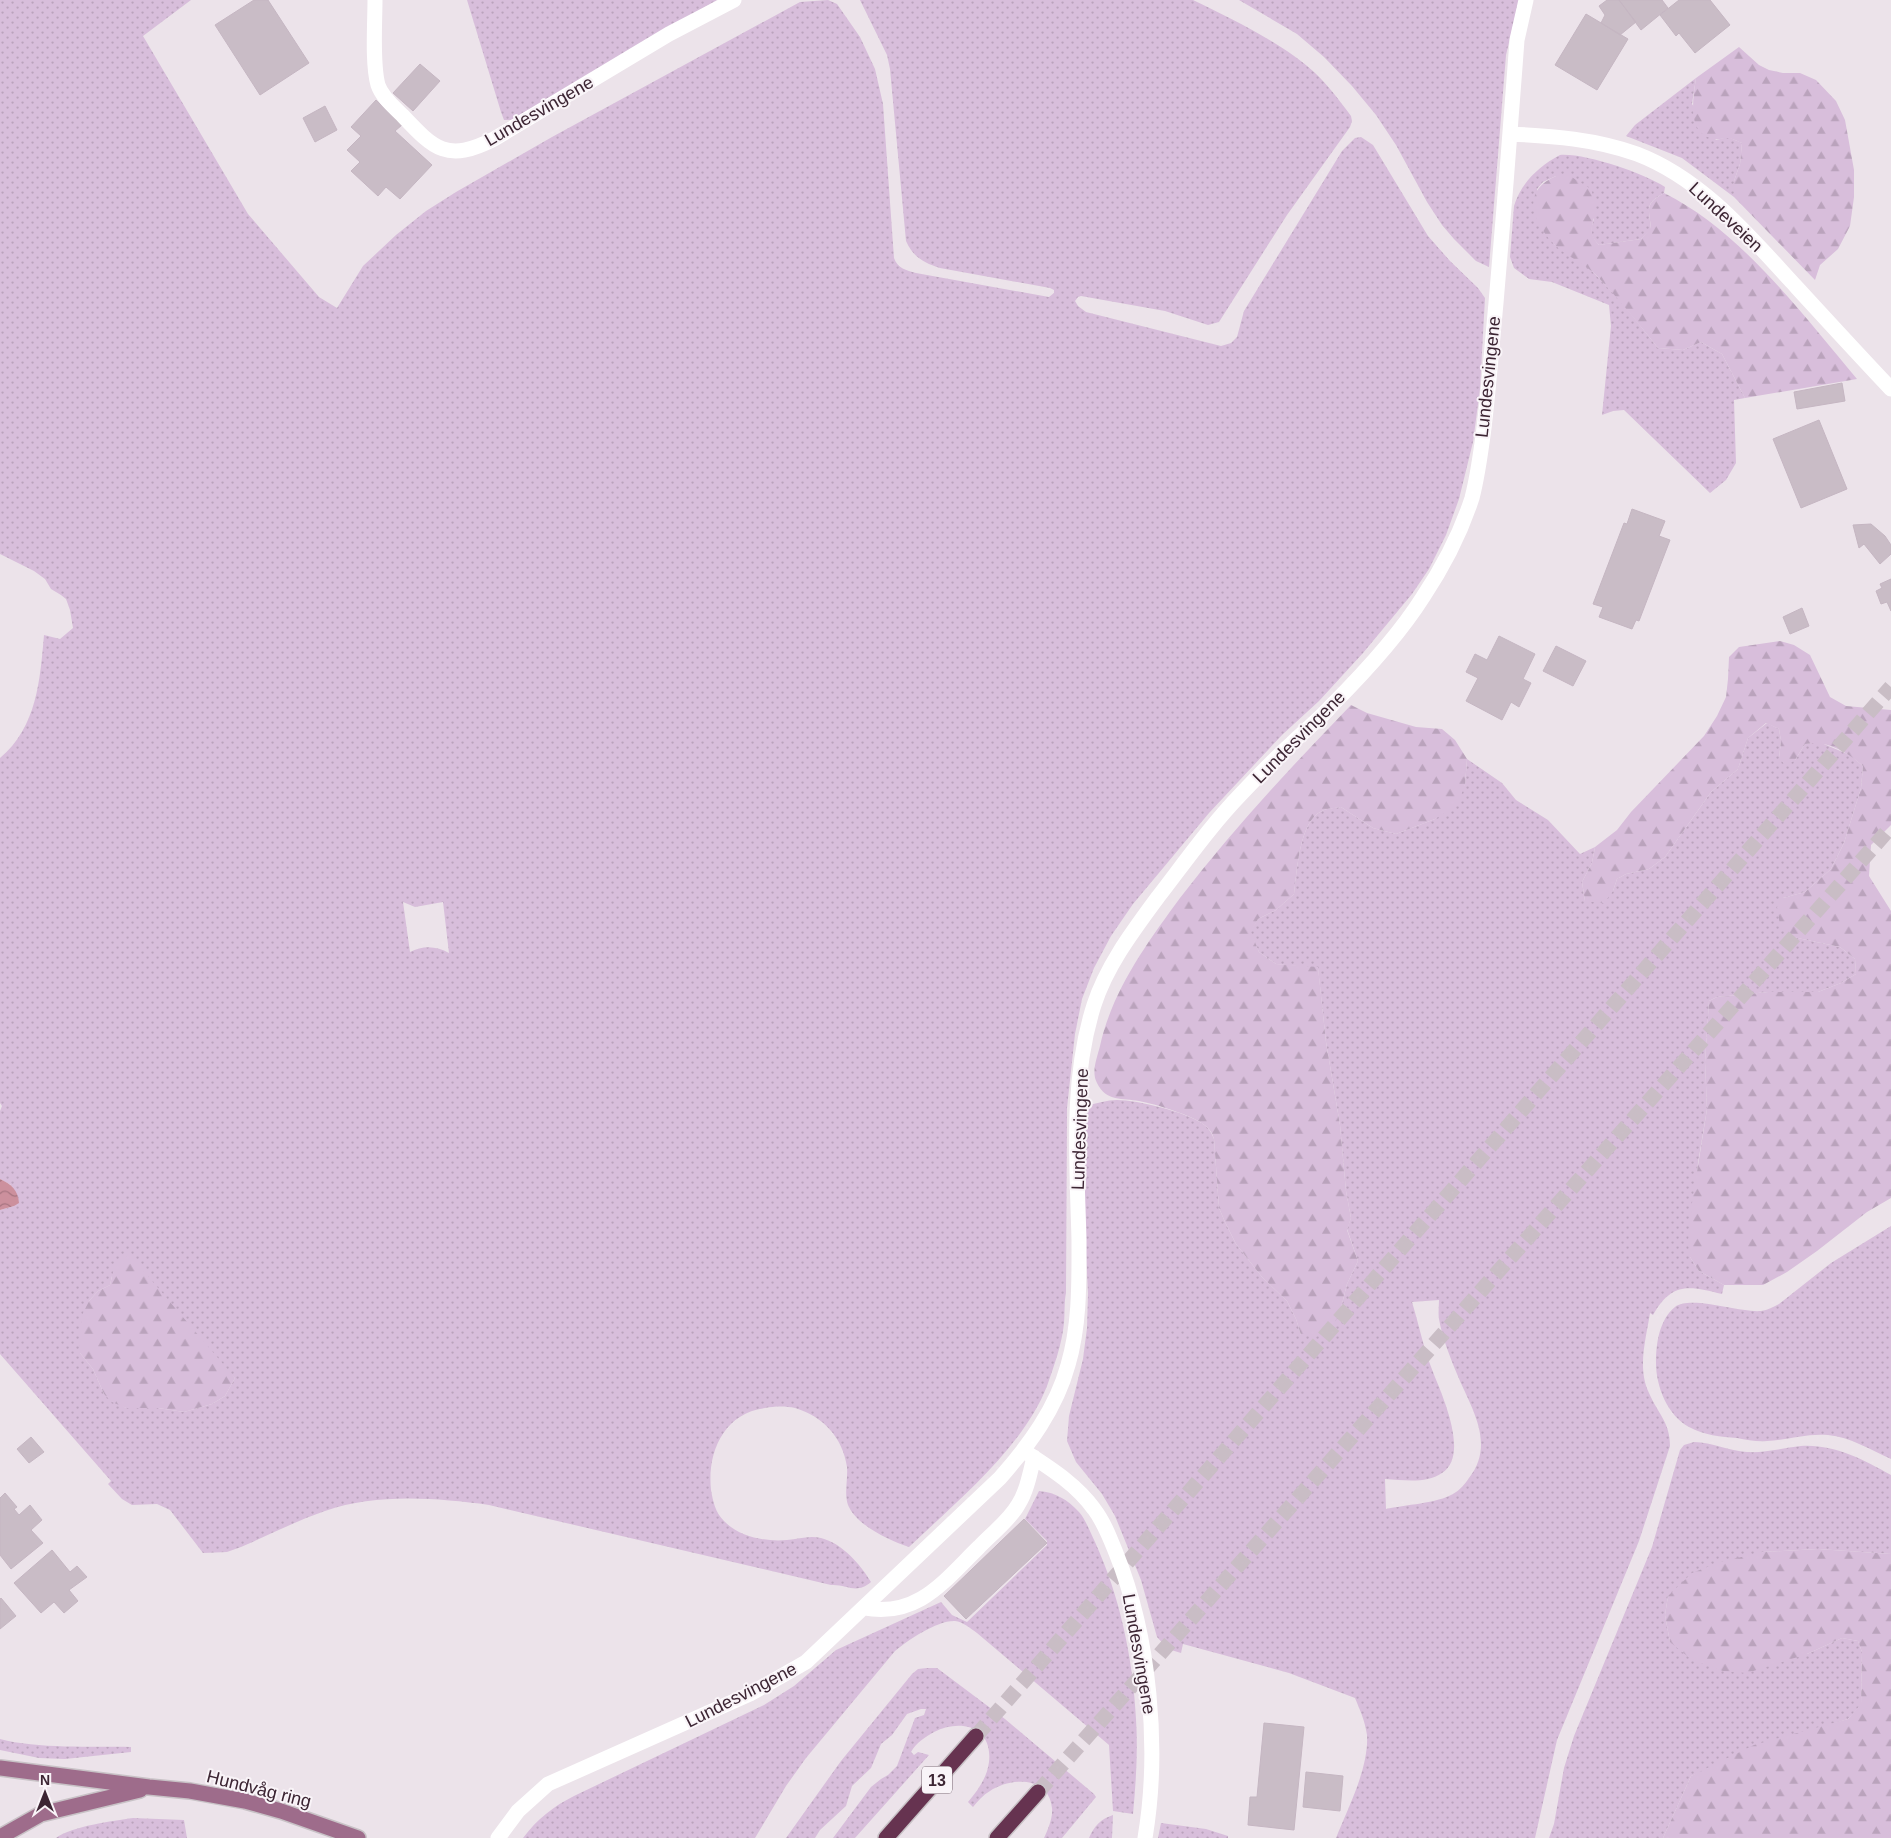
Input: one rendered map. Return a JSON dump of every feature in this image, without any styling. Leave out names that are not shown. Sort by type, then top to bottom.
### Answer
[{"type":"highway","name":"13","points":[[886,1838],[976,1736]]},
{"type":"highway","points":[[997,1838],[1038,1792]]},
{"type":"main road","name":"Hundvåg ring","points":[[0,1768],[190,1791],[244,1801],[281,1811],[358,1838]]},
{"type":"main road","name":"Hundvåg ring","points":[[0,1837],[42,1814],[149,1787]]},
{"type":"street","name":"Lundesvingene","points":[[375,0],[376,76],[383,96],[430,144],[455,151],[473,149],[494,139],[669,34],[734,0]]},
{"type":"street","name":"Lundesvingene","points":[[498,1838],[518,1810],[548,1784],[750,1694],[806,1662],[1000,1478],[1029,1454],[1068,1366],[1076,1333],[1080,1292],[1077,1109],[1086,1034],[1106,975],[1123,945],[1214,824],[1240,794],[1281,753],[1331,707],[1412,613],[1437,574],[1456,538],[1471,500],[1482,445],[1489,386],[1517,40],[1526,0]]},
{"type":"street","name":"Lundeveien","points":[[1510,134],[1568,137],[1609,146],[1636,154],[1662,165],[1680,176],[1722,210],[1758,246],[1891,389]]},
{"type":"street","name":"Lundesvingene","points":[[1029,1454],[1066,1480],[1081,1493],[1095,1510],[1108,1535],[1129,1590],[1139,1633],[1151,1725],[1152,1771],[1145,1838]]},
{"type":"street","points":[[864,1608],[881,1611],[907,1606],[937,1588],[1012,1514],[1024,1493],[1029,1454]]},
{"type":"green space","points":[[0,0],[191,0],[143,36],[248,214],[319,297],[337,308],[363,266],[396,235],[426,211],[456,192],[552,137],[800,2],[828,0],[837,4],[860,37],[875,69],[883,104],[894,258],[898,265],[903,268],[916,273],[1049,297],[1054,293],[1054,290],[1050,288],[940,268],[920,259],[909,247],[906,241],[890,69],[887,55],[860,0],[1193,0],[1256,32],[1301,61],[1324,82],[1347,110],[1352,121],[1350,127],[1287,215],[1219,322],[1208,325],[1165,311],[1081,296],[1075,301],[1078,306],[1086,312],[1221,346],[1231,343],[1237,337],[1244,311],[1342,151],[1355,138],[1361,137],[1373,145],[1428,236],[1478,288],[1485,298],[1480,389],[1473,442],[1459,499],[1446,535],[1429,569],[1412,594],[1363,653],[1319,701],[1282,735],[1209,813],[1133,904],[1111,936],[1094,968],[1082,999],[1075,1034],[1067,1108],[1066,1293],[1063,1331],[1047,1386],[1036,1409],[1022,1431],[987,1473],[909,1547],[874,1531],[852,1512],[847,1501],[847,1467],[845,1456],[830,1430],[814,1417],[792,1407],[765,1408],[751,1411],[729,1426],[721,1437],[712,1462],[710,1476],[716,1510],[724,1521],[745,1535],[762,1539],[787,1540],[812,1537],[829,1541],[850,1556],[867,1575],[871,1582],[861,1588],[831,1585],[489,1505],[448,1500],[386,1499],[345,1505],[314,1515],[227,1552],[203,1553],[170,1510],[157,1504],[132,1505],[122,1499],[108,1484],[111,1481],[0,1354],[0,1210],[14,1206],[11,1185],[0,1179],[0,1111],[2,1106],[0,1103],[0,758],[22,732],[29,717],[38,686],[44,635],[60,639],[73,628],[66,599],[51,589],[45,579],[34,571],[0,554]],"holes":[[[403,902],[415,907],[443,902],[449,953],[430,947],[410,952]],[[112,1276],[235,1378],[225,1396],[212,1404],[184,1412],[158,1408],[126,1408],[104,1394],[93,1369],[80,1353],[89,1301],[98,1291],[110,1285]]]},
{"type":"green space","points":[[467,0],[717,0],[511,120],[504,120]]},
{"type":"green space","points":[[1239,0],[1519,0],[1506,55],[1489,267],[1476,261],[1442,225],[1427,202],[1396,145],[1376,115],[1352,86],[1324,57],[1297,34]]},
{"type":"green space","points":[[1739,47],[1759,65],[1769,70],[1783,73],[1800,73],[1816,80],[1836,101],[1845,120],[1854,170],[1854,197],[1850,226],[1838,249],[1820,265],[1815,280],[1734,197],[1734,181],[1740,164],[1742,143],[1729,138],[1716,139],[1706,136],[1699,131],[1695,123],[1693,105],[1696,78]]},
{"type":"green space","points":[[1696,78],[1692,104],[1716,140],[1728,137],[1742,143],[1740,164],[1734,181],[1734,197],[1682,158],[1626,136],[1635,125]]},
{"type":"green space","points":[[1560,155],[1584,157],[1614,165],[1665,187],[1664,193],[1653,200],[1649,207],[1651,229],[1641,239],[1599,245],[1592,233],[1594,219],[1556,176],[1543,182],[1537,189],[1554,244],[1589,268],[1619,299],[1658,348],[1683,350],[1701,342],[1722,354],[1745,398],[1734,400],[1736,463],[1726,480],[1710,493],[1624,410],[1602,415],[1611,326],[1609,305],[1552,282],[1529,279],[1514,268],[1510,257],[1514,206],[1517,198],[1526,183],[1538,170]]},
{"type":"green space","points":[[1556,176],[1570,176],[1591,189],[1595,206],[1592,231],[1599,245],[1641,239],[1651,228],[1649,208],[1653,200],[1664,193],[1692,209],[1719,229],[1769,276],[1857,379],[1745,398],[1722,354],[1701,342],[1683,350],[1658,348],[1596,275],[1558,248],[1540,225],[1533,207],[1534,198],[1545,182]]},
{"type":"green space","points":[[1780,641],[1794,645],[1810,655],[1830,697],[1846,706],[1891,710],[1891,825],[1871,845],[1869,876],[1891,911],[1891,1198],[1867,1212],[1787,1272],[1763,1285],[1724,1285],[1699,1271],[1690,1257],[1688,1243],[1692,1203],[1707,1109],[1705,1062],[1709,1001],[1717,997],[1768,992],[1818,992],[1841,983],[1856,974],[1855,959],[1840,947],[1788,936],[1780,925],[1777,907],[1783,898],[1805,892],[1831,869],[1844,843],[1861,788],[1863,766],[1843,751],[1829,745],[1813,743],[1805,744],[1795,760],[1786,766],[1779,758],[1781,741],[1779,729],[1766,723],[1748,738],[1738,769],[1711,792],[1665,857],[1649,869],[1626,874],[1617,879],[1613,891],[1604,903],[1585,901],[1582,882],[1592,863],[1595,847],[1617,830],[1631,812],[1704,736],[1726,697],[1729,657],[1739,647]]},
{"type":"green space","points":[[1351,705],[1367,713],[1416,727],[1442,729],[1455,740],[1467,759],[1465,785],[1457,805],[1435,819],[1396,834],[1373,828],[1341,807],[1324,810],[1314,817],[1308,825],[1300,848],[1294,894],[1276,910],[1258,919],[1251,932],[1259,952],[1276,964],[1318,967],[1326,1042],[1340,1125],[1346,1191],[1351,1218],[1347,1230],[1358,1261],[1347,1284],[1340,1312],[1331,1331],[1315,1337],[1301,1335],[1287,1301],[1262,1277],[1236,1244],[1219,1208],[1214,1139],[1209,1129],[1190,1117],[1172,1110],[1146,1102],[1110,1096],[1097,1083],[1095,1070],[1096,1060],[1113,1006],[1132,968],[1155,932],[1200,872],[1242,823]]},
{"type":"green space","points":[[1767,723],[1779,729],[1781,741],[1779,758],[1795,760],[1805,744],[1819,742],[1850,755],[1863,766],[1861,788],[1844,843],[1831,869],[1805,892],[1783,898],[1788,936],[1840,947],[1855,959],[1856,974],[1841,983],[1818,992],[1768,992],[1717,997],[1709,1001],[1705,1062],[1707,1109],[1698,1163],[1690,1257],[1699,1271],[1724,1285],[1722,1294],[1691,1288],[1675,1291],[1667,1296],[1653,1315],[1650,1313],[1643,1364],[1645,1383],[1652,1400],[1666,1424],[1670,1446],[1639,1541],[1557,1740],[1535,1838],[1336,1838],[1357,1788],[1367,1748],[1365,1725],[1355,1698],[1289,1673],[1183,1644],[1181,1653],[1168,1649],[1157,1637],[1141,1580],[1115,1516],[1102,1494],[1076,1462],[1067,1441],[1069,1416],[1083,1359],[1087,1328],[1085,1144],[1087,1106],[1113,1100],[1137,1102],[1185,1115],[1207,1127],[1214,1139],[1219,1208],[1225,1222],[1236,1244],[1262,1277],[1287,1301],[1301,1335],[1340,1312],[1347,1284],[1358,1261],[1347,1229],[1351,1218],[1346,1191],[1340,1125],[1326,1042],[1318,968],[1276,964],[1259,952],[1250,932],[1258,919],[1276,910],[1294,894],[1300,848],[1308,825],[1314,817],[1324,810],[1341,807],[1373,828],[1396,834],[1435,819],[1465,785],[1467,759],[1502,783],[1516,800],[1548,820],[1580,854],[1595,847],[1592,863],[1582,882],[1585,901],[1613,891],[1617,879],[1626,874],[1649,869],[1665,857],[1711,792],[1738,769],[1748,738]],"holes":[[[1439,1300],[1439,1317],[1446,1347],[1474,1413],[1481,1439],[1477,1465],[1462,1487],[1447,1497],[1430,1502],[1386,1509],[1385,1479],[1429,1479],[1442,1473],[1450,1464],[1454,1453],[1454,1439],[1447,1409],[1427,1355],[1412,1302]]]},
{"type":"green space","points":[[1891,1226],[1891,1459],[1852,1441],[1836,1436],[1813,1435],[1752,1441],[1701,1432],[1689,1427],[1675,1416],[1661,1391],[1656,1363],[1658,1340],[1662,1325],[1675,1307],[1692,1303],[1752,1311],[1768,1309],[1779,1304],[1831,1263]]},
{"type":"green space","points":[[129,1254],[235,1378],[225,1396],[212,1404],[184,1412],[158,1408],[126,1408],[112,1402],[104,1394],[93,1369],[80,1353],[79,1334],[83,1313],[89,1301],[98,1291],[110,1285],[114,1268]]},
{"type":"green space","points":[[1694,1442],[1747,1452],[1801,1446],[1825,1447],[1858,1458],[1891,1475],[1891,1554],[1818,1549],[1763,1552],[1668,1596],[1665,1615],[1670,1642],[1807,1654],[1842,1638],[1858,1641],[1862,1652],[1861,1705],[1848,1719],[1816,1729],[1691,1776],[1663,1838],[1549,1838],[1554,1824],[1564,1768],[1574,1736],[1652,1547],[1680,1450],[1684,1445]]},
{"type":"green space","points":[[1039,1491],[1061,1497],[1079,1512],[1088,1526],[1112,1584],[1124,1628],[1132,1673],[1137,1731],[1133,1814],[1113,1811],[1109,1745],[977,1633],[964,1624],[955,1621],[932,1627],[915,1636],[895,1651],[806,1758],[786,1786],[755,1838],[523,1838],[540,1819],[560,1804],[764,1705],[794,1686],[836,1650],[941,1602],[952,1615],[967,1622],[1047,1545],[1047,1541],[1025,1519]]},
{"type":"green space","points":[[1818,1549],[1891,1554],[1891,1838],[1663,1838],[1691,1776],[1754,1745],[1848,1719],[1861,1704],[1862,1652],[1858,1641],[1842,1638],[1807,1654],[1747,1673],[1723,1671],[1692,1660],[1670,1642],[1665,1615],[1668,1596],[1692,1573],[1720,1562],[1763,1552]]},
{"type":"green space","points":[[937,1668],[1005,1719],[1096,1797],[1062,1838],[1044,1838],[1051,1820],[1052,1808],[1044,1790],[1037,1785],[1028,1782],[1018,1782],[999,1786],[985,1794],[973,1807],[968,1802],[984,1779],[989,1762],[989,1750],[986,1741],[980,1733],[964,1726],[955,1726],[934,1732],[915,1746],[911,1752],[914,1755],[918,1752],[929,1755],[855,1838],[833,1838],[871,1787],[897,1766],[915,1718],[924,1715],[926,1709],[921,1709],[907,1714],[892,1735],[881,1744],[871,1768],[852,1786],[846,1806],[820,1830],[815,1838],[786,1838],[841,1761],[912,1674],[918,1669]]},
{"type":"green space","points":[[0,1739],[47,1746],[131,1747],[131,1752],[65,1759],[39,1758],[0,1750]]},
{"type":"green space","points":[[1113,1815],[1112,1838],[1089,1838],[1098,1824]]},
{"type":"green space","points":[[133,1818],[184,1820],[187,1838],[56,1838],[82,1827]]},
{"type":"green space","points":[[1161,1823],[1206,1829],[1228,1836],[1228,1838],[1158,1838]]},
{"type":"water","points":[[0,1179],[13,1188],[19,1203],[0,1210]]},
{"type":"building","points":[[254,0],[268,0],[309,63],[260,95],[215,25]]},
{"type":"building","points":[[1607,0],[1619,0],[1636,22],[1620,35],[1601,23],[1605,15],[1599,6]]},
{"type":"building","points":[[1619,0],[1662,0],[1668,8],[1641,30]]},
{"type":"building","points":[[1679,0],[1710,0],[1730,25],[1695,53],[1679,33],[1676,36],[1660,15]]},
{"type":"building","points":[[1586,14],[1628,39],[1597,90],[1555,65]]},
{"type":"building","points":[[420,64],[440,81],[413,111],[393,93]]},
{"type":"building","points":[[376,100],[402,125],[395,131],[432,165],[400,199],[386,187],[378,196],[351,171],[360,162],[347,150],[361,136],[351,127]]},
{"type":"building","points":[[325,106],[337,130],[315,142],[303,118]]},
{"type":"building","points":[[1842,383],[1845,401],[1797,409],[1794,392]]},
{"type":"building","points":[[1819,420],[1847,489],[1801,508],[1773,439]]},
{"type":"building","points":[[1632,509],[1665,521],[1659,536],[1670,540],[1639,621],[1636,620],[1632,629],[1599,617],[1603,607],[1593,604],[1624,523],[1627,524]]},
{"type":"building","points":[[1871,524],[1885,536],[1891,545],[1891,554],[1880,564],[1864,544],[1859,548],[1853,525]]},
{"type":"building","points":[[1891,579],[1891,611],[1887,602],[1881,604],[1876,591],[1882,588],[1880,584]]},
{"type":"building","points":[[1802,608],[1809,626],[1790,634],[1783,617]]},
{"type":"building","points":[[1499,636],[1535,654],[1523,679],[1531,683],[1519,707],[1511,702],[1502,720],[1466,701],[1478,678],[1466,672],[1475,654],[1487,660]]},
{"type":"building","points":[[1556,646],[1586,661],[1573,686],[1543,671]]},
{"type":"building","points":[[31,1437],[44,1452],[29,1463],[17,1449]]},
{"type":"building","points":[[5,1493],[17,1507],[14,1509],[19,1515],[30,1505],[42,1520],[31,1530],[43,1543],[11,1569],[0,1555],[0,1498]]},
{"type":"building","points":[[1024,1519],[1047,1543],[966,1619],[944,1596]]},
{"type":"building","points":[[52,1550],[70,1572],[77,1566],[87,1577],[69,1590],[78,1601],[64,1613],[54,1602],[41,1613],[14,1583]]},
{"type":"building","points":[[0,1599],[16,1616],[0,1629]]},
{"type":"building","points":[[1264,1723],[1304,1727],[1294,1830],[1248,1825],[1250,1797],[1257,1797]]},
{"type":"building","points":[[1306,1772],[1343,1776],[1340,1811],[1303,1807]]},
{"type":"tunnel","points":[[976,1736],[1891,687]]},
{"type":"tunnel","points":[[1038,1792],[1891,827]]}]
